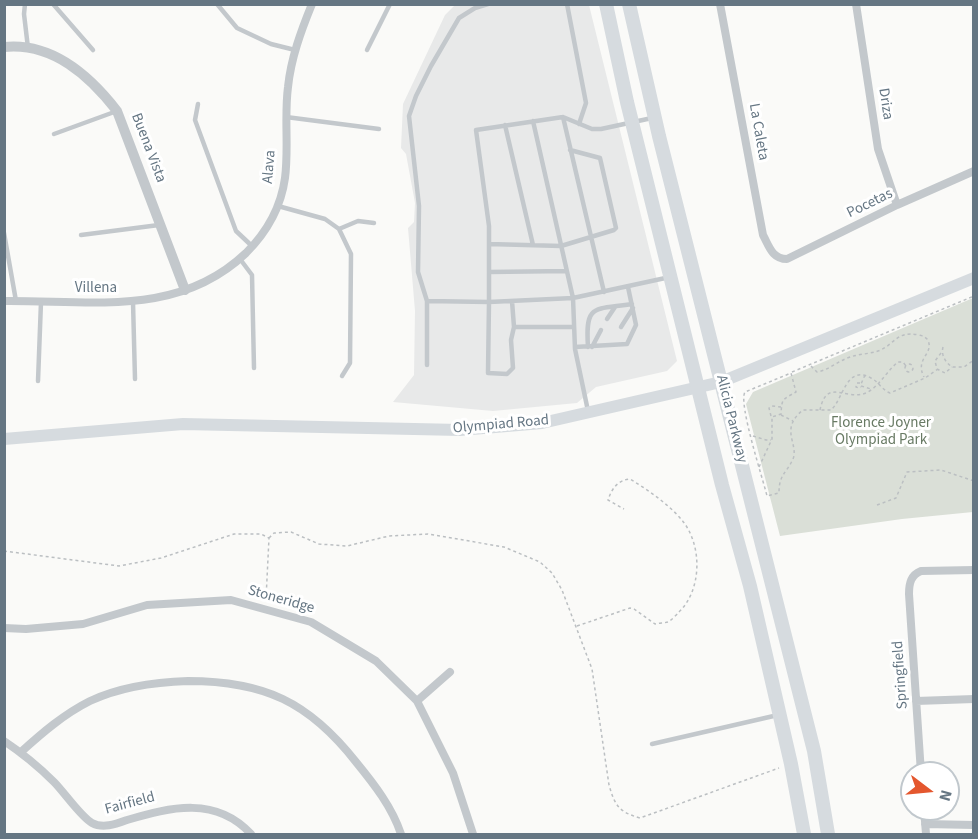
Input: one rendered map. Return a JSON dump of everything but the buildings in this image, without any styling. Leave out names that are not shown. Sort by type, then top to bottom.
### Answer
[{"type":"main road","name":"Alicia Parkway","points":[[606,4],[722,485],[750,586],[791,764],[804,834]]},
{"type":"main road","name":"Alicia Parkway","points":[[629,4],[655,117],[814,751],[828,834]]},
{"type":"main road","name":"Olympiad Road","points":[[4,440],[183,424],[459,430],[542,423],[721,382],[974,278]]},
{"type":"street","name":"Alava","points":[[185,290],[225,272],[240,259],[253,247],[270,224],[278,206],[285,176],[288,87],[295,50],[312,4]]},
{"type":"street","name":"La Caleta","points":[[720,4],[763,235],[774,256],[779,259]]},
{"type":"street","name":"Driza","points":[[856,4],[878,149],[897,205]]},
{"type":"street","name":"Buena Vista","points":[[4,47],[28,48],[53,56],[78,69],[98,86],[117,111],[185,290]]},
{"type":"street","name":"Pocetas","points":[[779,259],[786,259],[897,205],[974,171]]},
{"type":"street","name":"Villena","points":[[4,301],[133,302],[185,290]]},
{"type":"street","name":"Springfield","points":[[920,761],[910,581],[921,571],[974,570]]},
{"type":"street","name":"Stoneridge","points":[[4,628],[26,630],[82,624],[147,605],[231,600],[311,622],[375,661],[417,701],[453,773],[473,834]]},
{"type":"street","points":[[417,701],[450,672]]},
{"type":"street","points":[[21,752],[62,717],[91,701],[140,686],[171,681],[203,681],[248,686],[279,697],[336,736],[381,794],[401,834]]},
{"type":"street","points":[[916,701],[974,699]]},
{"type":"street","name":"Fairfield","points":[[4,741],[21,752],[53,781],[91,823],[106,826],[165,809],[194,807],[219,812],[239,822],[251,834]]},
{"type":"street","points":[[925,821],[926,834]]},
{"type":"street","points":[[925,824],[974,825]]},
{"type":"lane","points":[[25,4],[28,48]]},
{"type":"lane","points":[[53,4],[93,50]]},
{"type":"lane","points":[[217,4],[237,28],[271,44],[295,50]]},
{"type":"lane","points":[[367,50],[390,4]]},
{"type":"lane","points":[[427,365],[427,301],[417,272],[419,206],[409,116],[431,66],[459,18],[475,8],[488,4]]},
{"type":"lane","points":[[567,4],[586,103],[579,124]]},
{"type":"lane","points":[[198,104],[195,120],[237,231],[253,247]]},
{"type":"lane","points":[[54,134],[117,111]]},
{"type":"lane","points":[[286,117],[379,129]]},
{"type":"lane","points":[[563,117],[604,292]]},
{"type":"lane","points":[[512,301],[513,368],[507,374],[488,373],[489,226],[476,130],[563,117],[592,129],[601,129],[655,117]]},
{"type":"lane","points":[[533,121],[573,298],[575,348],[588,413]]},
{"type":"lane","points":[[505,125],[533,245]]},
{"type":"lane","points":[[489,244],[561,246],[616,228],[600,158],[570,150]]},
{"type":"lane","points":[[278,206],[325,219],[339,229],[351,254],[350,363],[342,376]]},
{"type":"lane","points":[[339,229],[358,221],[374,223]]},
{"type":"lane","points":[[81,235],[161,225]]},
{"type":"lane","points":[[4,233],[16,301]]},
{"type":"lane","points":[[240,259],[252,275],[254,368]]},
{"type":"lane","points":[[489,272],[567,271]]},
{"type":"lane","points":[[427,301],[489,302],[573,298],[671,277]]},
{"type":"lane","points":[[575,348],[627,344],[633,336],[636,325],[628,287]]},
{"type":"lane","points":[[38,381],[41,302]]},
{"type":"lane","points":[[133,302],[135,379]]},
{"type":"lane","points":[[590,347],[586,324],[590,315],[597,309],[632,306]]},
{"type":"lane","points":[[621,327],[632,306]]},
{"type":"lane","points":[[608,319],[615,307]]},
{"type":"lane","points":[[514,327],[574,327]]},
{"type":"lane","points":[[590,347],[601,330]]},
{"type":"lane","points":[[611,346],[615,338]]},
{"type":"lane","points":[[652,744],[780,715]]},
{"type":"path","points":[[938,369],[925,378],[890,393],[884,391],[878,383],[865,375],[854,377],[847,382],[835,407],[831,410],[803,411],[794,421],[790,438],[794,451],[793,458],[782,474],[779,493],[767,496],[742,395],[745,392],[974,296]]},
{"type":"path","points":[[811,364],[813,371],[820,372],[851,357],[882,349],[900,335],[916,334],[924,336],[928,342],[929,349],[920,364],[920,370],[925,378]]},
{"type":"path","points":[[942,347],[944,359],[952,367]]},
{"type":"path","points":[[942,352],[934,361],[934,366],[945,372],[952,367],[964,367],[974,360]]},
{"type":"path","points":[[820,411],[825,396],[836,391],[852,396],[872,389],[898,362],[903,362],[906,366]]},
{"type":"path","points":[[780,414],[782,401],[796,392],[791,373]]},
{"type":"path","points":[[852,396],[857,387],[861,385],[865,375]]},
{"type":"path","points":[[847,382],[857,387]]},
{"type":"path","points":[[861,385],[872,389]]},
{"type":"path","points":[[759,466],[772,439],[772,417],[769,408],[781,407]]},
{"type":"path","points":[[772,417],[780,414],[794,421]]},
{"type":"path","points":[[751,435],[766,441],[772,439]]},
{"type":"path","points":[[877,505],[896,498],[907,472],[941,470],[974,482]]},
{"type":"path","points":[[576,627],[630,608],[655,624],[669,622],[686,606],[695,588],[697,572],[695,552],[691,536],[682,520],[658,498],[630,479],[621,480],[611,491],[608,500],[624,509]]},
{"type":"path","points":[[266,609],[269,538],[274,533],[291,532],[319,544],[347,546],[389,536],[428,534],[504,547],[540,562],[552,573],[562,590],[592,669],[614,804],[628,814],[640,818],[791,764]]},
{"type":"path","points":[[4,551],[119,566],[161,558],[234,534],[261,534],[269,538]]},
{"type":"shaded area","points":[[455,5],[589,5],[677,361],[667,371],[596,387],[577,403],[493,411],[393,402],[414,375],[415,311],[408,228],[414,222],[415,203],[406,154],[401,148],[403,104],[445,15]]},
{"type":"green space","name":"Florence Joyner Olympiad Park","points":[[973,298],[973,512],[902,519],[780,536],[746,404],[753,392]]}]
